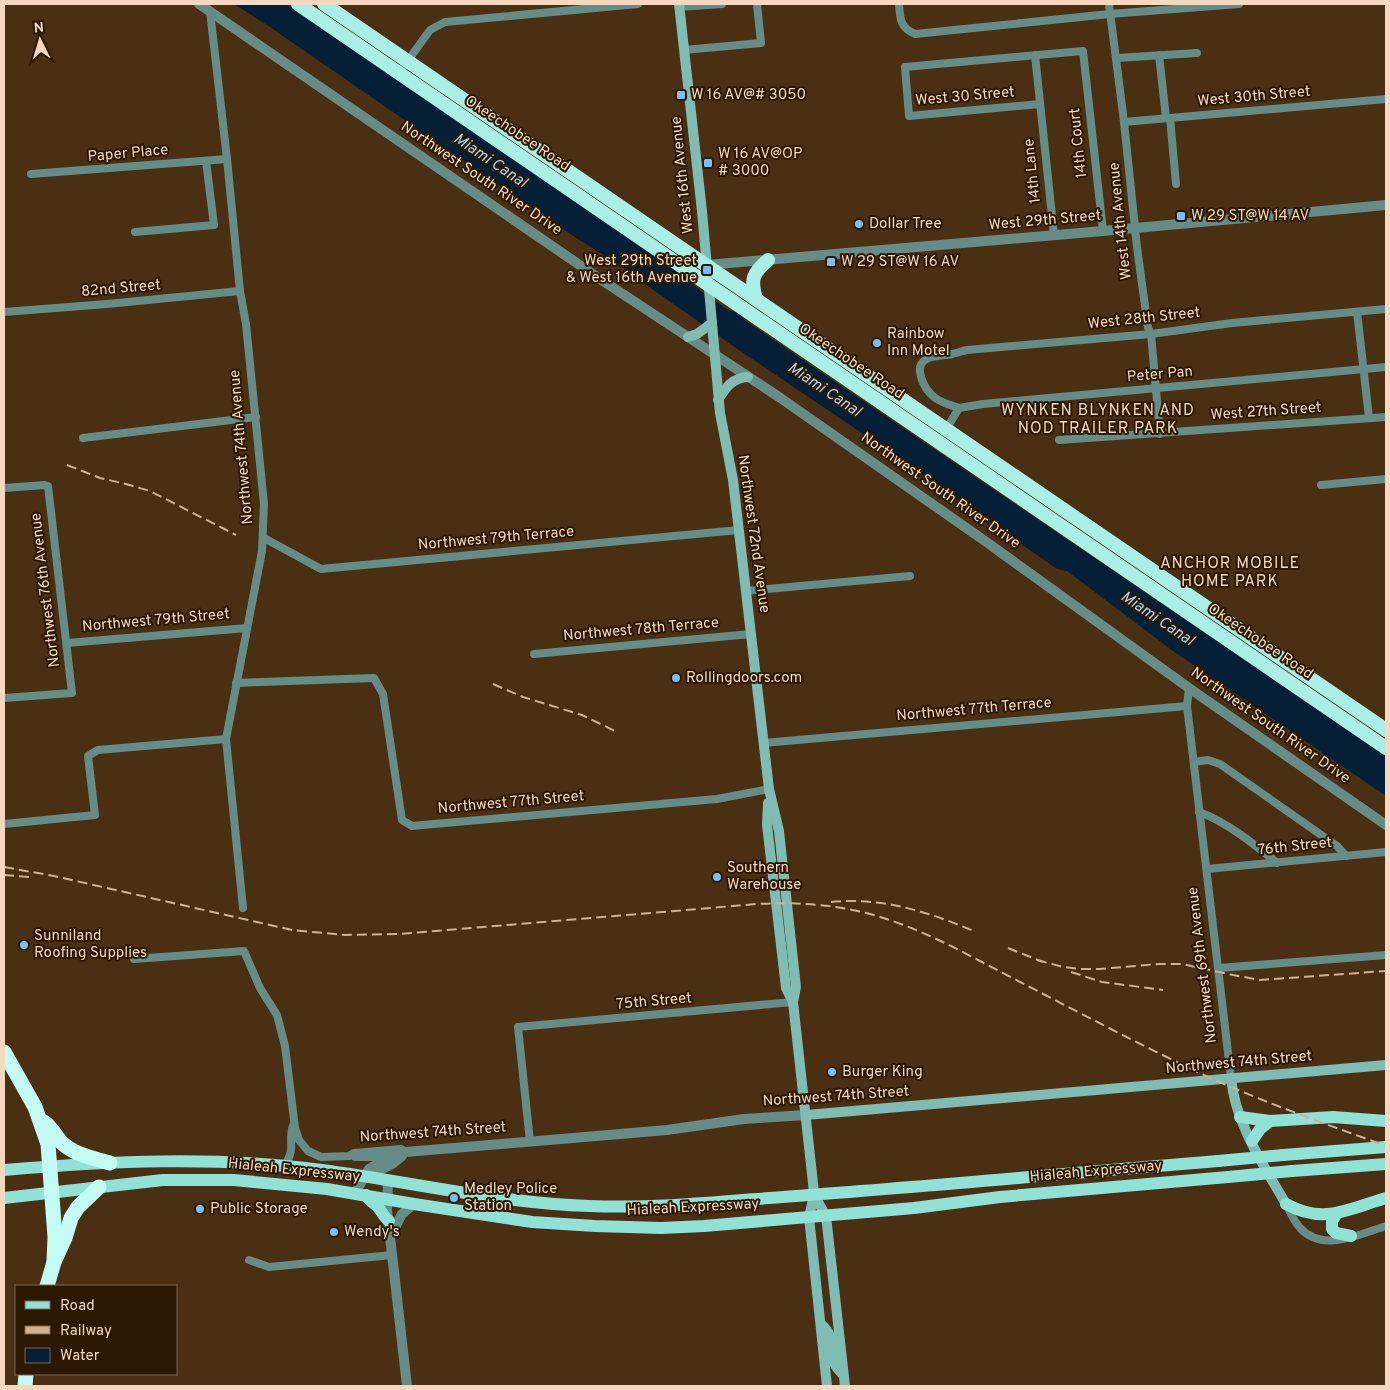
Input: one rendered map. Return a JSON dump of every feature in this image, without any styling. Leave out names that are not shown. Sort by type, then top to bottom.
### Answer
[{"type":"highway","name":"Okeechobee Road","points":[[298,4],[709,289],[1386,748]]},
{"type":"highway","name":"Okeechobee Road","points":[[324,4],[947,428],[1386,730]]},
{"type":"highway","points":[[756,298],[753,289],[754,276],[758,269],[768,260]]},
{"type":"highway","points":[[1368,735],[1386,740]]},
{"type":"highway","points":[[4,1052],[40,1119],[48,1144],[55,1237],[54,1262]]},
{"type":"highway","points":[[40,1119],[50,1126],[57,1137],[69,1149],[110,1163]]},
{"type":"highway","points":[[47,1285],[54,1262],[74,1212],[99,1187]]},
{"type":"main road","name":"West 16th Avenue","points":[[679,5],[709,289]]},
{"type":"main road","name":"Northwest 72nd Avenue","points":[[709,289],[718,400],[733,480],[769,789],[767,825],[778,920],[786,988],[793,1002],[806,1115],[814,1194],[809,1217],[827,1386]]},
{"type":"main road","points":[[693,336],[712,323]]},
{"type":"main road","points":[[718,400],[730,382],[748,377]]},
{"type":"main road","name":"Northwest 74th Street","points":[[806,1115],[1386,1065]]},
{"type":"main road","name":"Northwest 69th Avenue","points":[[1230,1078],[1233,1098],[1240,1117],[1286,1204]]},
{"type":"main road","points":[[1240,1117],[1270,1121],[1333,1117],[1386,1121]]},
{"type":"main road","points":[[1252,1141],[1260,1129],[1270,1121]]},
{"type":"main road","name":"Hialeah Expressway","points":[[4,1170],[110,1163],[205,1162],[284,1166],[534,1202],[584,1206],[676,1206],[1386,1146]]},
{"type":"main road","name":"Hialeah Expressway","points":[[4,1198],[172,1180],[214,1179],[283,1184],[360,1194],[526,1221],[609,1227],[687,1227],[914,1208],[1000,1197],[1386,1164]]},
{"type":"main road","points":[[360,1194],[378,1207],[389,1222]]},
{"type":"main road","name":"Northwest 72nd Avenue","points":[[814,1194],[826,1216],[844,1381]]},
{"type":"main road","points":[[1286,1204],[1298,1211],[1326,1215],[1386,1198]]},
{"type":"main road","points":[[1337,1213],[1332,1221],[1332,1229],[1336,1233],[1351,1236]]},
{"type":"main road","points":[[821,1324],[828,1330],[831,1336],[835,1365],[844,1381]]},
{"type":"street","name":"Northwest South River Drive","points":[[199,4],[693,336],[715,355],[981,538],[1189,688],[1386,825]]},
{"type":"street","points":[[399,73],[430,30],[445,22],[638,4]]},
{"type":"street","points":[[679,5],[722,4]]},
{"type":"street","points":[[684,50],[761,44],[757,4]]},
{"type":"street","points":[[899,4],[902,24],[907,31],[914,34],[1110,14],[1239,4]]},
{"type":"street","name":"West 14th Avenue","points":[[1109,4],[1135,228],[1148,328],[1151,334],[1160,434]]},
{"type":"street","name":"Northwest 74th Avenue","points":[[210,11],[240,292],[246,324],[264,504],[264,538],[226,739],[243,908]]},
{"type":"street","name":"14th Court","points":[[1035,55],[1083,51],[1103,231]]},
{"type":"street","points":[[1116,58],[1197,53]]},
{"type":"street","name":"West 30 Street","points":[[1035,55],[905,67],[909,116],[1040,104]]},
{"type":"street","name":"14th Lane","points":[[1035,55],[1054,235]]},
{"type":"street","points":[[1159,55],[1176,184]]},
{"type":"street","name":"West 30th Street","points":[[1124,122],[1386,100]]},
{"type":"street","name":"Paper Place","points":[[32,174],[227,159]]},
{"type":"street","points":[[135,232],[214,225],[206,161]]},
{"type":"street","name":"West 29th Street","points":[[707,265],[1386,205]]},
{"type":"street","name":"82nd Street","points":[[4,312],[240,292]]},
{"type":"street","name":"West 28th Street","points":[[959,408],[934,398],[922,380],[920,371],[926,359],[967,350],[1151,334],[1232,323],[1386,309]]},
{"type":"street","points":[[1358,312],[1368,418]]},
{"type":"street","name":"Peter Pan","points":[[959,408],[983,404],[1156,390],[1386,367]]},
{"type":"street","points":[[947,428],[959,408]]},
{"type":"street","points":[[83,438],[256,417]]},
{"type":"street","name":"West 27th Street","points":[[1059,440],[1386,417]]},
{"type":"street","points":[[1321,485],[1386,479]]},
{"type":"street","name":"Northwest 76th Avenue","points":[[4,488],[45,484],[48,486],[72,693],[4,698]]},
{"type":"street","name":"Northwest 79th Terrace","points":[[264,538],[321,569],[739,530]]},
{"type":"street","points":[[746,591],[910,576]]},
{"type":"street","name":"Northwest 79th Street","points":[[67,643],[247,628]]},
{"type":"street","name":"Northwest 78th Terrace","points":[[534,654],[751,634]]},
{"type":"street","name":"Northwest 77th Street","points":[[236,683],[374,678],[383,694],[402,820],[412,826],[717,799],[769,789]]},
{"type":"street","name":"Northwest 69th Avenue","points":[[1189,688],[1187,706],[1219,968],[1230,1078]]},
{"type":"street","name":"Northwest 77th Terrace","points":[[763,743],[1187,706]]},
{"type":"street","points":[[4,824],[95,815],[88,756],[98,750],[226,739]]},
{"type":"street","points":[[1194,762],[1208,760],[1220,764],[1337,846],[1346,856]]},
{"type":"street","points":[[1199,812],[1213,817],[1277,863]]},
{"type":"street","name":"76th Street","points":[[1207,870],[1386,852]]},
{"type":"street","points":[[134,959],[244,950],[260,988],[277,1015],[283,1035],[294,1121],[290,1131],[292,1152],[284,1166]]},
{"type":"street","points":[[1219,968],[1386,955]]},
{"type":"street","name":"75th Street","points":[[530,1142],[518,1027],[793,1002]]},
{"type":"street","name":"Northwest 74th Street","points":[[294,1121],[298,1138],[308,1151],[321,1157],[354,1157],[400,1155],[667,1130],[744,1119],[806,1115]]},
{"type":"street","name":"Northwest 74th Street","points":[[349,1156],[354,1153],[401,1149],[400,1155]]},
{"type":"street","points":[[360,1194],[366,1177],[392,1164],[400,1155]]},
{"type":"street","points":[[388,1180],[387,1199],[390,1237],[407,1386]]},
{"type":"street","points":[[390,1237],[402,1214],[414,1204]]},
{"type":"street","name":"Northwest 69th Avenue","points":[[1286,1204],[1301,1230],[1314,1238],[1328,1241],[1386,1226]]},
{"type":"street","points":[[248,1260],[269,1266],[392,1255]]},
{"type":"water","name":"Miami Canal","points":[[234,4],[286,4],[686,277],[689,282],[729,311],[738,312],[746,321],[1386,756],[1386,796],[1173,651],[1067,571],[1057,569],[611,260],[567,232]]},
{"type":"railway","points":[[67,465],[100,478],[150,491],[236,535]]},
{"type":"railway","points":[[493,684],[523,697],[582,715],[617,732]]},
{"type":"railway","points":[[4,867],[54,876],[292,930],[345,935],[400,934],[757,904],[812,904],[852,910],[884,918],[935,938],[1208,1077],[1283,1108],[1386,1146]]},
{"type":"railway","points":[[4,875],[29,877]]},
{"type":"railway","points":[[831,902],[850,901],[887,904],[923,912],[976,932]]},
{"type":"railway","points":[[1008,948],[1043,962]]},
{"type":"railway","points":[[1037,960],[1063,967],[1081,969],[1182,964],[1260,980],[1386,971]]},
{"type":"railway","points":[[1071,972],[1102,982],[1163,990]]},
{"type":"place","name":"W 16 AV@# 3050","points":[[681,95]]},
{"type":"place","name":"W 16 AV@OP # 3000","points":[[708,163]]},
{"type":"place","name":"W 29 ST@W 14 AV","points":[[1181,216]]},
{"type":"place","name":"Dollar Tree","points":[[859,224]]},
{"type":"place","name":"W 29 ST@W 16 AV","points":[[831,262]]},
{"type":"place","name":"West 29th Street & West 16th Avenue","points":[[707,270]]},
{"type":"place","name":"Rainbow Inn Motel","points":[[877,343]]},
{"type":"place","name":"Rollingdoors.com","points":[[676,678]]},
{"type":"place","name":"Southern Warehouse","points":[[717,877]]},
{"type":"place","name":"Sunniland Roofing Supplies","points":[[24,945]]},
{"type":"place","name":"Burger King","points":[[832,1072]]},
{"type":"place","name":"Medley Police Station","points":[[454,1198]]},
{"type":"place","name":"Public Storage","points":[[200,1209]]},
{"type":"place","name":"Wendy's","points":[[334,1232]]},
{"type":"district","name":"WYNKEN BLYNKEN AND NOD TRAILER PARK","points":[[1098,420]]},
{"type":"district","name":"ANCHOR MOBILE HOME PARK","points":[[1230,573]]}]
